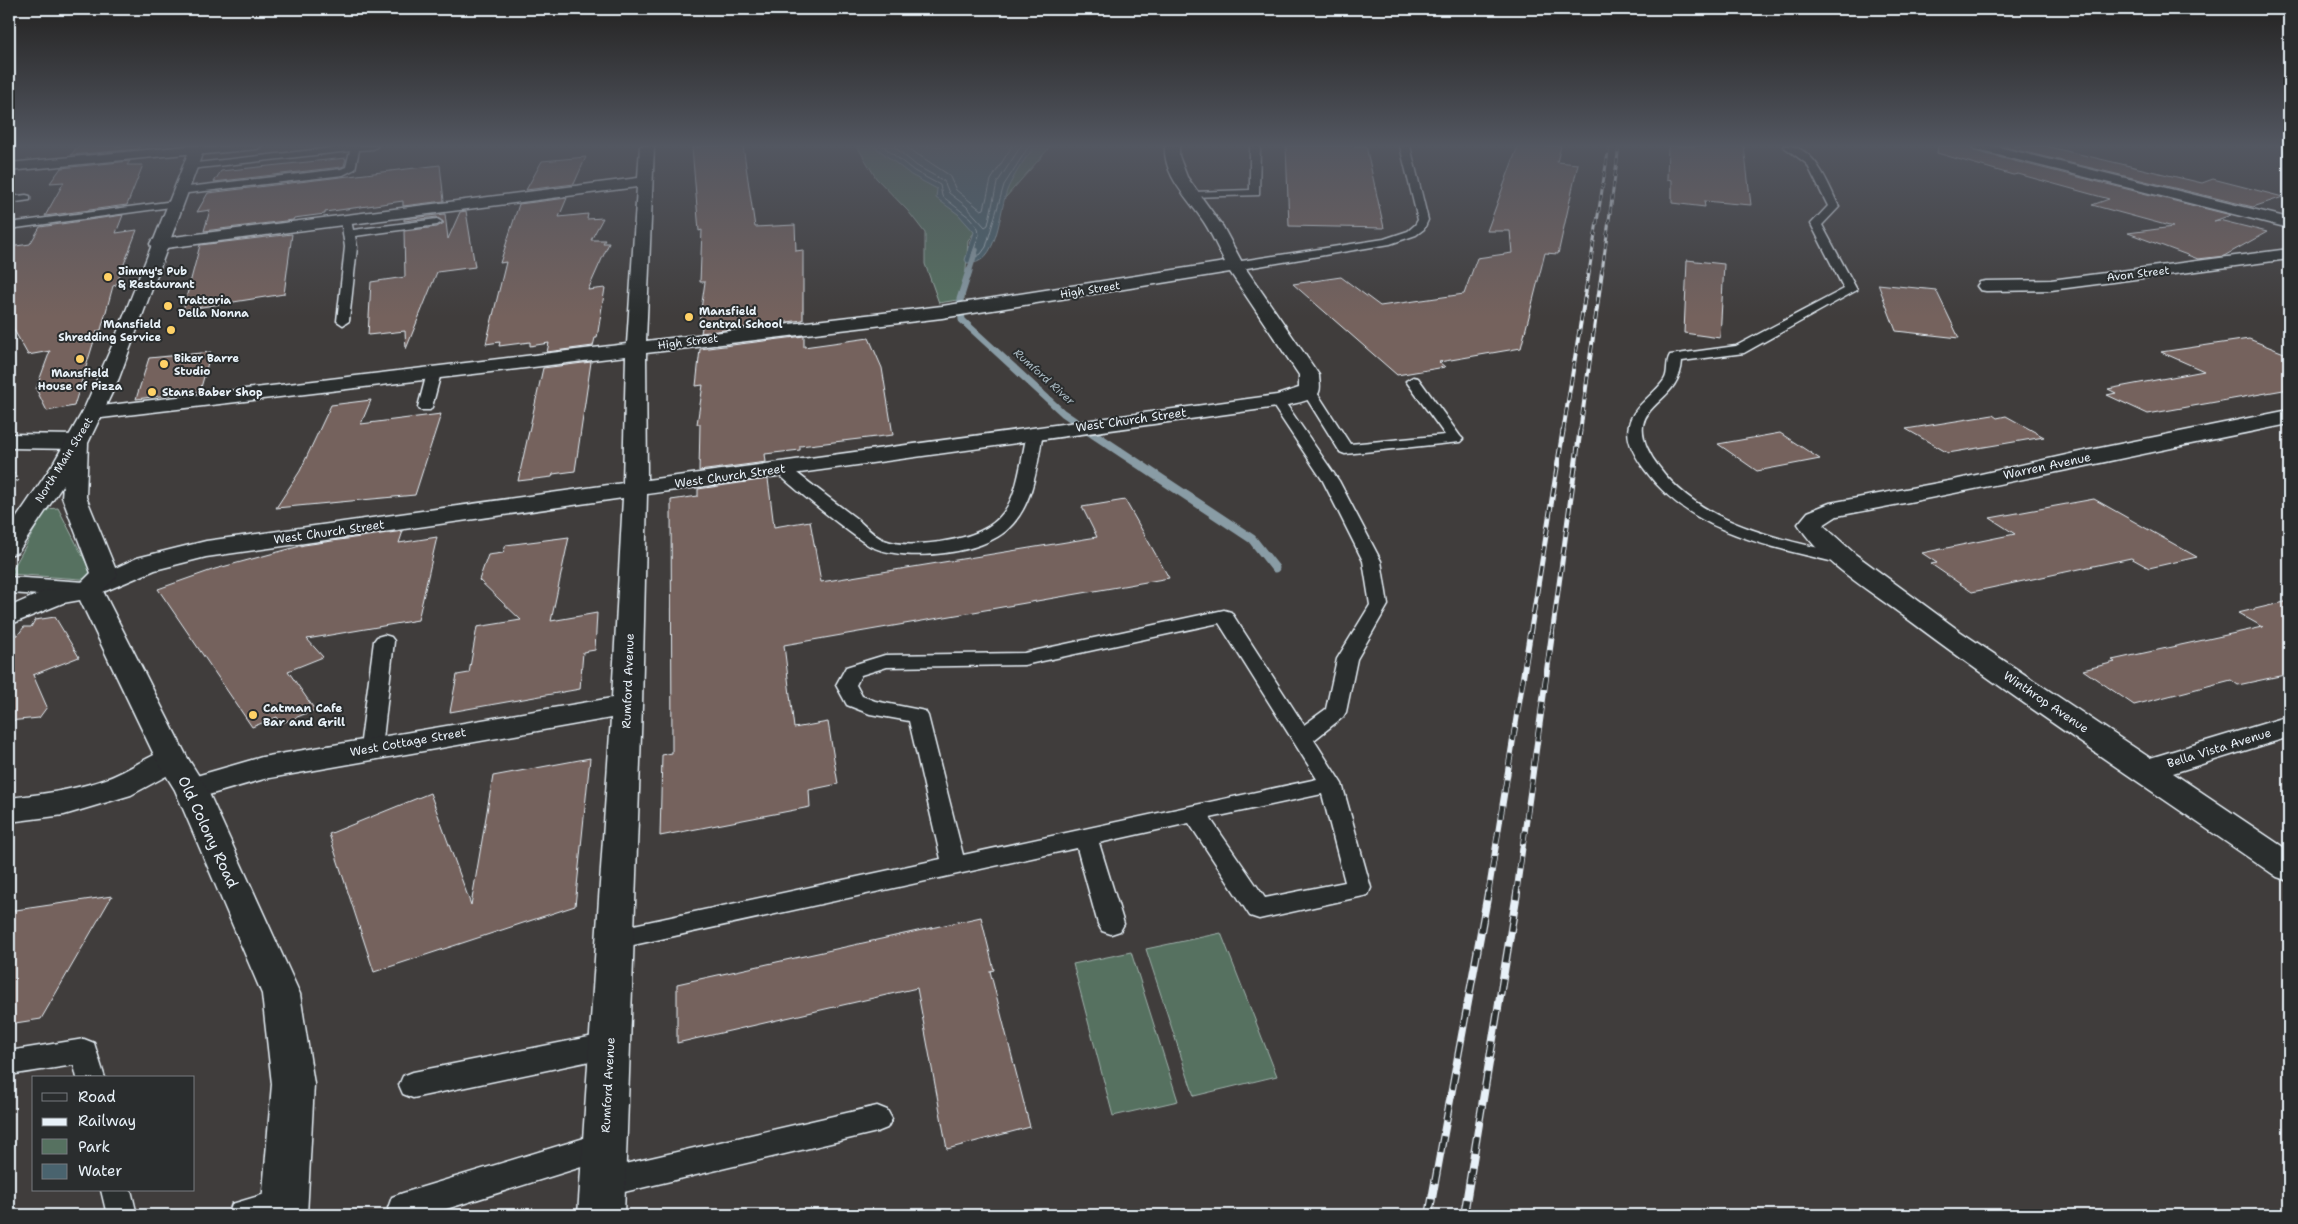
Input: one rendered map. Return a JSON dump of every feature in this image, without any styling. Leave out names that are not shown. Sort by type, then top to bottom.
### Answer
[{"type":"street","name":"North Main Street","points":[[9,547],[77,442],[93,413],[127,336],[158,244],[175,203]]},
{"type":"street","points":[[158,244],[347,227],[505,203]]},
{"type":"street","name":"Rumford Avenue","points":[[601,1215],[627,705],[635,490],[636,349],[643,203]]},
{"type":"street","points":[[1199,203],[1214,226],[1235,266],[1309,375],[1309,390]]},
{"type":"street","points":[[2209,203],[2289,223]]},
{"type":"street","name":"Avon Street","points":[[1986,286],[2051,284],[2289,254]]},
{"type":"street","name":"High Street","points":[[93,413],[975,308],[1235,266]]},
{"type":"street","name":"West Church Street","points":[[9,585],[89,590],[146,564],[206,549],[1277,401],[1295,397],[1309,390]]},
{"type":"street","name":"Warren Avenue","points":[[1811,526],[1817,517],[1830,510],[1954,487],[2074,460],[2289,417]]},
{"type":"street","points":[[9,441],[77,442],[74,497],[105,575],[89,590],[55,597],[9,616]]},
{"type":"street","name":"Winthrop Avenue","points":[[1811,526],[1817,535],[1846,560],[1951,638],[2148,770],[2289,868]]},
{"type":"street","name":"Old Colony Road","points":[[89,590],[172,759],[191,789],[281,994],[293,1084],[285,1209]]},
{"type":"street","name":"West Cottage Street","points":[[191,789],[262,768],[627,705]]},
{"type":"street","name":"Bella Vista Avenue","points":[[2148,770],[2289,726]]},
{"type":"street","points":[[9,810],[64,802],[119,788],[172,759]]},
{"type":"lane","points":[[9,226],[146,203]]},
{"type":"lane","points":[[1235,266],[1386,242],[1412,233],[1420,227],[1423,220],[1419,203]]},
{"type":"lane","points":[[1832,203],[1834,208],[1816,224],[1851,290],[1739,350],[1674,358],[1672,379],[1636,422],[1636,442],[1650,468],[1670,493],[1697,511],[1739,531],[1846,560]]},
{"type":"lane","points":[[343,320],[351,247],[347,227],[437,222]]},
{"type":"lane","points":[[425,407],[434,372]]},
{"type":"lane","points":[[1309,390],[1345,448],[1455,440],[1413,381]]},
{"type":"lane","points":[[1277,401],[1331,481],[1372,561],[1380,605],[1346,659],[1336,712],[1302,738]]},
{"type":"lane","points":[[782,469],[876,543],[890,548],[912,550],[939,548],[979,539],[992,534],[1005,524],[1022,493],[1043,432]]},
{"type":"lane","points":[[954,865],[918,716],[870,707],[854,700],[846,685],[853,671],[886,661],[1024,659],[1224,616],[1331,784],[1359,888],[1259,909],[1194,813]]},
{"type":"lane","points":[[370,748],[384,641]]},
{"type":"lane","points":[[615,939],[1331,784]]},
{"type":"lane","points":[[1085,836],[1111,924]]},
{"type":"lane","points":[[413,1085],[609,1045]]},
{"type":"lane","points":[[9,1063],[84,1050],[90,1076]]},
{"type":"lane","points":[[603,1182],[877,1119]]},
{"type":"lane","points":[[403,1208],[604,1146]]},
{"type":"lane","points":[[116,1192],[122,1215]]},
{"type":"lane","points":[[243,1215],[285,1209]]},
{"type":"green space","points":[[900,203],[1001,203],[968,240],[964,299],[939,303],[925,264],[925,233]]},
{"type":"green space","points":[[58,508],[95,580],[10,574],[46,509]]},
{"type":"green space","points":[[1221,933],[1277,1076],[1194,1096],[1146,949]]},
{"type":"green space","points":[[1131,952],[1178,1101],[1113,1116],[1073,964]]},
{"type":"water","points":[[943,203],[1004,203],[992,246],[986,256],[978,262],[967,263],[965,260],[974,232],[958,214]]},
{"type":"building","points":[[52,203],[128,203],[127,205],[45,216]]},
{"type":"building","points":[[202,203],[388,203],[325,212],[325,214],[294,218],[293,220],[204,231],[210,210],[197,212]]},
{"type":"building","points":[[403,203],[427,203],[403,206]]},
{"type":"building","points":[[565,203],[559,217],[588,214],[587,219],[603,218],[591,240],[605,240],[603,243],[609,243],[588,290],[605,288],[597,338],[595,338],[593,346],[547,352],[549,343],[530,346],[530,342],[499,346],[500,342],[486,344],[506,262],[500,263],[519,204]]},
{"type":"building","points":[[697,203],[751,203],[755,227],[795,225],[796,251],[803,250],[803,320],[701,333],[703,322],[699,323],[705,282],[700,282],[702,230],[699,231]]},
{"type":"building","points":[[1288,203],[1379,203],[1384,228],[1289,226]]},
{"type":"building","points":[[1497,203],[1569,203],[1558,254],[1545,253],[1521,348],[1439,362],[1445,367],[1397,375],[1293,284],[1341,277],[1380,306],[1464,294],[1477,258],[1512,253],[1510,231],[1487,231]]},
{"type":"building","points":[[1673,203],[1704,203],[1705,207]]},
{"type":"building","points":[[1729,203],[1751,203],[1751,205]]},
{"type":"building","points":[[2097,203],[2183,203],[2231,215],[2214,221],[2219,220],[2267,232],[2224,256],[2198,259],[2128,233],[2173,227],[2092,205]]},
{"type":"building","points":[[2237,203],[2265,203],[2253,207]]},
{"type":"building","points":[[466,211],[475,267],[437,272],[406,349],[405,331],[368,335],[371,282],[405,277],[404,231],[437,227],[444,223],[437,217],[404,221],[404,219],[445,214],[448,239],[460,212]]},
{"type":"building","points":[[123,215],[116,233],[137,230],[116,285],[113,286],[101,330],[97,331],[74,406],[47,411],[36,389],[50,351],[28,355],[9,321],[9,247],[30,244],[40,227]]},
{"type":"building","points":[[292,234],[284,294],[183,310],[200,245]]},
{"type":"building","points":[[1687,260],[1724,264],[1720,338],[1684,333]]},
{"type":"building","points":[[1878,284],[1936,290],[1959,338],[1896,331]]},
{"type":"building","points":[[804,336],[804,347],[869,338],[882,368],[893,435],[800,446],[800,450],[765,454],[766,462],[699,471],[700,424],[697,424],[703,385],[696,386],[700,349]]},
{"type":"building","points":[[2249,339],[2289,355],[2289,389],[2148,414],[2107,395],[2116,393],[2108,389],[2204,371],[2161,352]]},
{"type":"building","points":[[211,352],[200,391],[136,399],[149,358]]},
{"type":"building","points":[[591,362],[575,471],[553,474],[552,477],[518,481],[543,368]]},
{"type":"building","points":[[371,400],[361,424],[441,414],[415,495],[276,508],[300,471],[331,405]]},
{"type":"building","points":[[1993,415],[1997,418],[2006,416],[2044,437],[1948,453],[1906,429]]},
{"type":"building","points":[[1780,433],[1820,459],[1757,471],[1718,444]]},
{"type":"building","points":[[768,479],[774,527],[810,521],[821,582],[1097,537],[1082,507],[1125,500],[1169,578],[784,645],[794,728],[828,722],[838,784],[809,790],[810,807],[660,836],[662,755],[672,753],[671,500],[698,496],[698,489]]},
{"type":"building","points":[[2094,499],[2197,557],[2149,568],[2131,558],[1972,592],[1931,564],[1937,563],[1922,553],[2015,534],[1990,518]]},
{"type":"building","points":[[403,531],[399,543],[437,537],[418,620],[307,639],[323,657],[288,671],[315,710],[282,723],[277,717],[252,727],[158,589],[215,569],[304,545]]},
{"type":"building","points":[[569,537],[551,621],[597,613],[595,650],[583,652],[580,689],[450,712],[457,675],[469,673],[477,627],[521,620],[479,580],[488,555],[503,553],[506,545]]},
{"type":"building","points":[[2289,601],[2289,674],[2238,685],[2231,680],[2134,705],[2083,670],[2115,662],[2112,660],[2263,627],[2238,613]]},
{"type":"building","points":[[55,617],[79,657],[33,675],[47,707],[39,718],[9,721],[9,627],[12,626],[17,636],[24,627],[31,627],[35,620]]},
{"type":"building","points":[[590,758],[575,906],[374,972],[329,834],[430,793],[471,905],[493,776]]},
{"type":"building","points":[[112,896],[41,1019],[9,1024],[9,911]]},
{"type":"building","points":[[981,917],[994,970],[990,971],[1030,1127],[947,1149],[917,988],[677,1043],[677,984]]},
{"type":"waterway","name":"Rumford River","points":[[969,272],[976,250]]},
{"type":"waterway","name":"Rumford River","points":[[969,271],[960,299],[962,320],[1063,413],[1091,432]]},
{"type":"waterway","name":"Rumford River","points":[[1089,431],[1252,539],[1275,568]]},
{"type":"railway","points":[[1589,272],[1600,203]]},
{"type":"railway","points":[[1602,272],[1611,203]]},
{"type":"railway","points":[[1563,432],[1589,271]]},
{"type":"railway","points":[[1580,432],[1602,271]]},
{"type":"railway","points":[[1530,635],[1563,431]]},
{"type":"railway","points":[[1552,635],[1580,431]]},
{"type":"railway","points":[[1488,895],[1530,634]]},
{"type":"railway","points":[[1516,895],[1552,634]]},
{"type":"railway","points":[[1429,1215],[1488,893]]},
{"type":"railway","points":[[1464,1215],[1517,893]]},
{"type":"place","name":"Jimmy's Pub & Restaurant","points":[[108,277]]},
{"type":"place","name":"Trattoria Della Nonna","points":[[168,306]]},
{"type":"place","name":"Mansfield Central School","points":[[689,317]]},
{"type":"place","name":"Mansfield Shredding Service","points":[[171,330]]},
{"type":"place","name":"Mansfield House of Pizza","points":[[80,359]]},
{"type":"place","name":"Biker Barre Studio","points":[[164,364]]},
{"type":"place","name":"Stans Baber Shop","points":[[152,392]]},
{"type":"place","name":"Catman Cafe Bar and Grill","points":[[253,715]]}]
